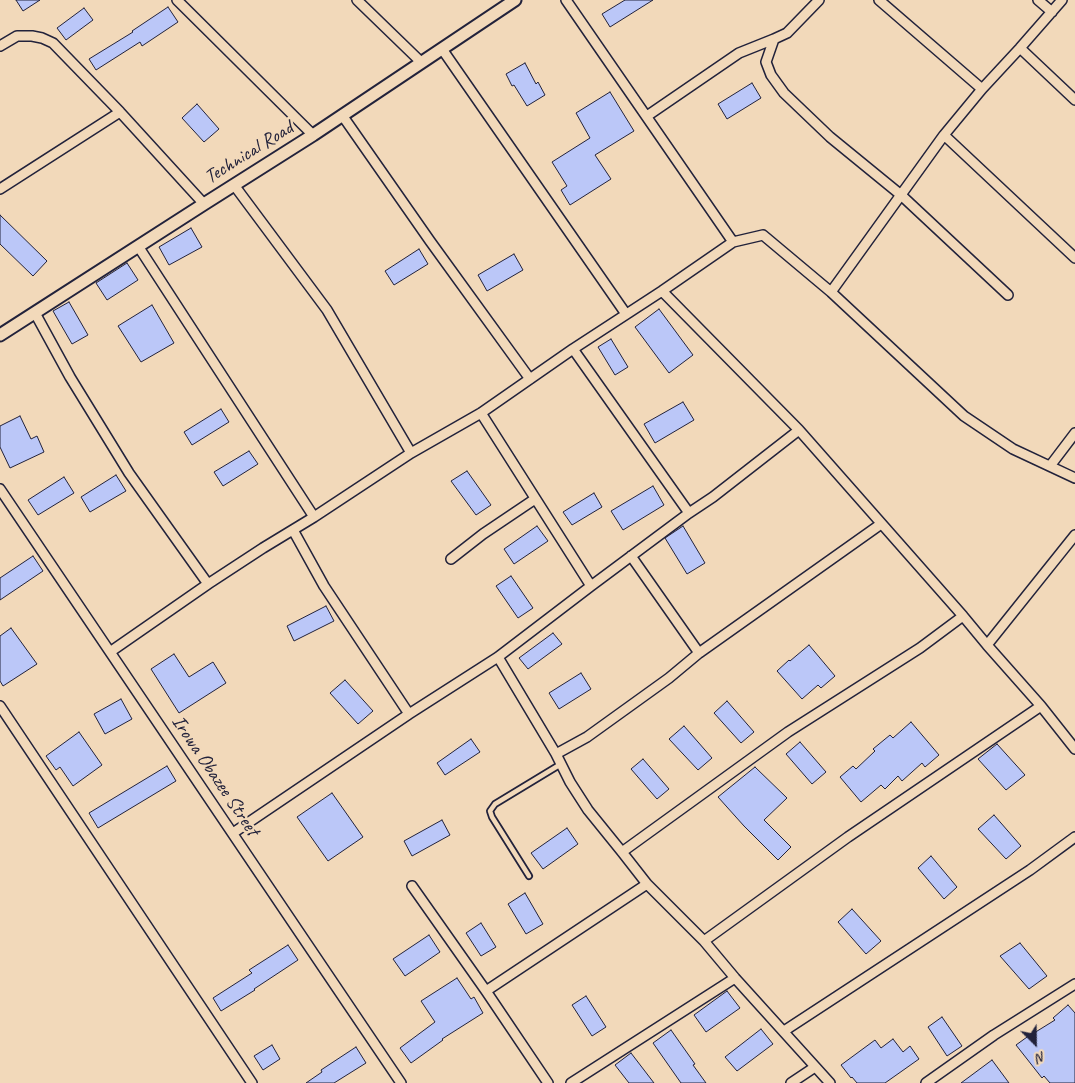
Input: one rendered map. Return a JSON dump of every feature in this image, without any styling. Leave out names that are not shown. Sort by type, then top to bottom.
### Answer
[{"type":"street","points":[[177,0],[313,135]]},
{"type":"street","points":[[357,0],[421,62]]},
{"type":"street","name":"Technical Road","points":[[0,335],[313,135],[515,0]]},
{"type":"street","points":[[566,0],[733,242]]},
{"type":"street","points":[[647,116],[739,54],[787,33],[818,0]]},
{"type":"street","points":[[879,0],[982,89]]},
{"type":"street","points":[[1038,0],[1052,12]]},
{"type":"street","points":[[831,292],[944,135],[982,89],[1062,0]]},
{"type":"street","points":[[0,46],[17,36],[32,36],[53,43],[120,112],[204,204]]},
{"type":"street","points":[[774,39],[766,62],[771,75],[784,93],[830,137],[901,195],[1008,295]]},
{"type":"street","points":[[1020,48],[1075,100]]},
{"type":"street","points":[[442,49],[626,314]]},
{"type":"street","points":[[0,189],[120,112]]},
{"type":"street","points":[[342,115],[530,379]]},
{"type":"street","points":[[944,135],[1075,258]]},
{"type":"street","points":[[234,185],[327,310],[412,453]]},
{"type":"street","points":[[110,652],[208,584],[412,453],[481,413],[733,242],[763,235],[831,292],[964,416],[1013,449],[1075,478]]},
{"type":"street","points":[[138,246],[314,517]]},
{"type":"street","points":[[662,291],[799,430],[964,616],[987,646],[1074,746]]},
{"type":"street","points":[[35,312],[70,377],[129,473],[208,584]]},
{"type":"street","points":[[573,349],[689,513]]},
{"type":"street","points":[[481,413],[591,586]]},
{"type":"street","points":[[233,834],[409,714],[498,657],[689,513],[714,497],[799,430]]},
{"type":"street","points":[[1050,466],[1075,433]]},
{"type":"street","name":"Irowa Obazee Street","points":[[0,489],[401,1083]]},
{"type":"street","points":[[451,559],[483,534],[535,499]]},
{"type":"street","points":[[556,754],[587,737],[669,678],[700,653],[881,524]]},
{"type":"street","points":[[293,530],[324,586],[409,714]]},
{"type":"street","points":[[987,646],[1075,535]]},
{"type":"street","points":[[632,556],[700,653]]},
{"type":"street","points":[[622,852],[788,732],[920,648],[964,616]]},
{"type":"street","points":[[498,657],[588,810],[647,884],[704,941],[830,1083]]},
{"type":"street","points":[[0,706],[252,1083]]},
{"type":"street","points":[[704,941],[848,837],[1041,706]]},
{"type":"street","points":[[784,1031],[1030,870],[1075,837]]},
{"type":"street","points":[[486,991],[647,884]]},
{"type":"street","points":[[412,886],[548,1083]]},
{"type":"street","points":[[571,1083],[735,978]]},
{"type":"street","points":[[926,1083],[994,1035],[1075,984]]},
{"type":"street","points":[[791,1083],[815,1067]]},
{"type":"lane","points":[[529,876],[490,811],[495,804],[561,764]]},
{"type":"building","points":[[16,0],[40,0],[23,11]]},
{"type":"building","points":[[625,0],[653,0],[610,27],[602,14]]},
{"type":"building","points":[[168,7],[178,22],[142,46],[140,42],[96,70],[89,59],[133,32]]},
{"type":"building","points":[[84,8],[93,20],[66,40],[57,28]]},
{"type":"building","points":[[525,63],[536,84],[538,82],[545,95],[527,106],[514,85],[512,86],[506,74]]},
{"type":"building","points":[[752,83],[761,98],[727,119],[718,104]]},
{"type":"building","points":[[610,92],[634,131],[595,155],[611,179],[570,205],[561,190],[567,186],[552,162],[590,138],[576,113]]},
{"type":"building","points":[[197,104],[219,129],[204,142],[182,118]]},
{"type":"building","points":[[0,215],[47,261],[33,276],[0,244]]},
{"type":"building","points":[[191,228],[202,247],[169,265],[159,247]]},
{"type":"building","points":[[419,249],[428,264],[394,285],[385,271]]},
{"type":"building","points":[[514,254],[523,270],[487,291],[478,275]]},
{"type":"building","points":[[127,263],[138,280],[107,300],[96,283]]},
{"type":"building","points":[[69,302],[88,335],[72,344],[53,311]]},
{"type":"building","points":[[152,305],[174,343],[141,362],[118,326]]},
{"type":"building","points":[[659,309],[693,355],[669,373],[635,327]]},
{"type":"building","points":[[611,339],[628,367],[615,375],[598,347]]},
{"type":"building","points":[[683,402],[694,420],[655,443],[644,424]]},
{"type":"building","points":[[221,409],[229,422],[192,445],[184,432]]},
{"type":"building","points":[[20,416],[31,439],[37,436],[44,452],[10,468],[0,447],[0,426]]},
{"type":"building","points":[[249,451],[258,464],[223,486],[214,472]]},
{"type":"building","points":[[467,471],[491,505],[476,515],[451,481]]},
{"type":"building","points":[[116,475],[126,491],[90,512],[81,497]]},
{"type":"building","points":[[64,477],[74,493],[38,515],[28,500]]},
{"type":"building","points":[[653,486],[664,505],[623,530],[611,511]]},
{"type":"building","points":[[594,493],[602,507],[572,525],[563,512]]},
{"type":"building","points":[[537,526],[548,541],[514,564],[504,549]]},
{"type":"building","points":[[683,526],[705,563],[687,574],[665,538]]},
{"type":"building","points":[[33,556],[43,571],[0,600],[0,578]]},
{"type":"building","points":[[511,576],[533,608],[518,618],[496,586]]},
{"type":"building","points":[[326,606],[334,621],[294,641],[287,626]]},
{"type":"building","points":[[11,628],[37,664],[3,686],[0,681],[0,636]]},
{"type":"building","points":[[553,633],[562,644],[528,669],[519,658]]},
{"type":"building","points":[[809,645],[835,676],[821,688],[818,685],[802,699],[777,671]]},
{"type":"building","points":[[174,654],[189,677],[213,662],[226,683],[179,713],[151,669]]},
{"type":"building","points":[[581,673],[591,689],[559,709],[549,693]]},
{"type":"building","points":[[345,680],[373,711],[358,724],[330,693]]},
{"type":"building","points":[[121,699],[132,719],[105,734],[94,714]]},
{"type":"building","points":[[727,701],[754,732],[741,743],[714,713]]},
{"type":"building","points":[[911,722],[939,755],[925,767],[922,763],[902,781],[898,776],[885,789],[881,785],[861,802],[840,777],[853,766],[856,769],[875,751],[873,749],[890,735],[893,738]]},
{"type":"building","points":[[684,726],[712,758],[698,770],[669,739]]},
{"type":"building","points":[[79,732],[102,765],[73,786],[60,767],[56,770],[46,756]]},
{"type":"building","points":[[471,739],[480,752],[445,775],[437,763]]},
{"type":"building","points":[[800,742],[826,772],[812,784],[786,754]]},
{"type":"building","points":[[997,744],[1025,775],[1006,790],[978,759]]},
{"type":"building","points":[[643,759],[669,789],[657,799],[631,769]]},
{"type":"building","points":[[167,766],[176,781],[98,828],[89,813]]},
{"type":"building","points":[[755,767],[787,798],[764,820],[791,847],[778,860],[718,797]]},
{"type":"building","points":[[332,793],[363,837],[328,861],[297,817]]},
{"type":"building","points":[[994,815],[1021,846],[1006,859],[978,829]]},
{"type":"building","points":[[442,820],[450,835],[412,856],[404,841]]},
{"type":"building","points":[[567,828],[578,844],[543,869],[531,853]]},
{"type":"building","points":[[931,856],[957,887],[944,899],[918,868]]},
{"type":"building","points":[[525,893],[543,924],[526,934],[508,904]]},
{"type":"building","points":[[852,909],[881,941],[866,954],[838,922]]},
{"type":"building","points":[[481,923],[496,947],[481,956],[466,933]]},
{"type":"building","points":[[429,935],[440,952],[405,976],[393,959]]},
{"type":"building","points":[[1020,943],[1047,976],[1029,989],[1000,956]]},
{"type":"building","points":[[288,945],[298,960],[221,1011],[213,998],[252,973],[249,970]]},
{"type":"building","points":[[457,978],[471,999],[474,997],[483,1013],[442,1039],[411,1063],[400,1048],[435,1022],[421,1001]]},
{"type":"building","points":[[727,991],[740,1008],[706,1032],[694,1015]]},
{"type":"building","points":[[586,996],[606,1027],[592,1036],[572,1005]]},
{"type":"building","points":[[1068,1005],[1075,1013],[1075,1083],[1050,1083],[1044,1076],[1042,1078],[1016,1045],[1055,1020],[1053,1018]]},
{"type":"building","points":[[942,1017],[962,1046],[947,1056],[928,1027]]},
{"type":"building","points":[[761,1029],[773,1044],[737,1071],[725,1057]]},
{"type":"building","points":[[671,1030],[706,1083],[681,1083],[653,1043]]},
{"type":"building","points":[[893,1039],[903,1052],[910,1046],[919,1059],[885,1083],[857,1083],[841,1065],[875,1040],[881,1048]]},
{"type":"building","points":[[272,1045],[280,1059],[263,1070],[254,1056]]},
{"type":"building","points":[[356,1047],[366,1063],[334,1083],[306,1083],[322,1072],[321,1070]]},
{"type":"building","points":[[631,1053],[654,1083],[629,1083],[615,1065]]},
{"type":"building","points":[[992,1060],[1009,1083],[961,1083]]}]
